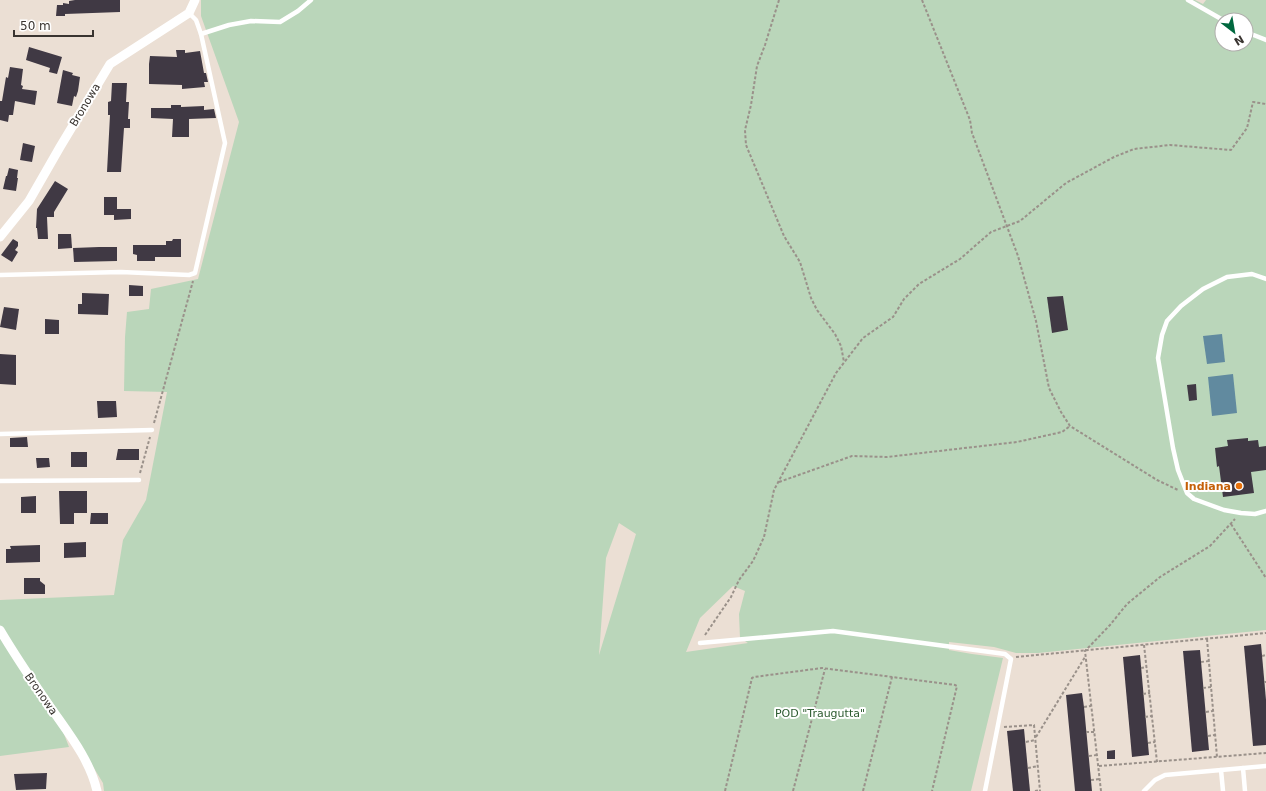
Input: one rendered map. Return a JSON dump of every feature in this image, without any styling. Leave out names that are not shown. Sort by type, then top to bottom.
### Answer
[{"type":"street","points":[[189,13],[195,0]]},
{"type":"street","name":"Bronowa","points":[[0,237],[29,201],[71,127],[110,64],[189,13]]},
{"type":"street","name":"Bronowa","points":[[0,630],[22,667],[84,757],[94,779],[97,791]]},
{"type":"lane","points":[[201,34],[229,25],[251,21],[280,22],[298,11],[311,0]]},
{"type":"lane","points":[[1188,0],[1214,15]]},
{"type":"lane","points":[[0,274],[121,272],[189,275],[195,273],[226,143],[201,34],[196,20],[189,13]]},
{"type":"lane","points":[[1254,35],[1266,40]]},
{"type":"lane","points":[[1266,279],[1252,274],[1227,277],[1197,293],[1181,306],[1167,321],[1162,335],[1158,358],[1173,448],[1178,470],[1187,493],[1194,499],[1241,514],[1255,514],[1266,511]]},
{"type":"lane","points":[[0,434],[152,430]]},
{"type":"lane","points":[[0,481],[138,480]]},
{"type":"lane","points":[[700,643],[833,631],[1005,654],[1012,659],[985,791]]},
{"type":"lane","points":[[1144,791],[1154,780],[1165,775],[1266,766]]},
{"type":"lane","points":[[1243,768],[1245,791]]},
{"type":"lane","points":[[1221,770],[1223,791]]},
{"type":"path","points":[[779,0],[757,66],[745,130],[746,145],[784,236],[800,262],[811,298],[817,310],[835,334],[841,346],[844,362]]},
{"type":"path","points":[[922,0],[970,120],[972,133],[1018,256],[1036,321],[1049,388],[1061,412],[1070,426],[1157,480],[1176,490],[1187,493]]},
{"type":"path","points":[[700,643],[731,597],[739,580],[752,561],[764,537],[774,490],[836,373],[863,338],[893,317],[904,299],[919,284],[960,259],[992,232],[1020,221],[1066,183],[1114,157],[1134,149],[1170,146],[1231,150],[1247,128],[1253,102],[1266,104]]},
{"type":"path","points":[[138,480],[195,273]]},
{"type":"path","points":[[779,482],[852,456],[888,457],[1017,442],[1062,432],[1070,426]]},
{"type":"path","points":[[1101,791],[1085,651],[1110,625],[1126,604],[1160,577],[1210,546],[1241,514]]},
{"type":"path","points":[[1231,524],[1266,578]]},
{"type":"path","points":[[1012,659],[1019,656],[1266,633]]},
{"type":"path","points":[[1207,639],[1217,757]]},
{"type":"path","points":[[1144,645],[1157,762]]},
{"type":"path","points":[[1262,656],[1266,655]]},
{"type":"path","points":[[1026,742],[1035,739],[1085,657]]},
{"type":"path","points":[[1201,662],[1209,661]]},
{"type":"path","points":[[1141,668],[1147,667]]},
{"type":"path","points":[[793,791],[825,669]]},
{"type":"path","points":[[724,791],[752,678],[825,669],[957,686],[932,791]]},
{"type":"path","points":[[863,791],[892,678]]},
{"type":"path","points":[[1203,688],[1211,687]]},
{"type":"path","points":[[1143,694],[1150,693]]},
{"type":"path","points":[[1084,707],[1091,706]]},
{"type":"path","points":[[1206,712],[1213,711]]},
{"type":"path","points":[[1145,717],[1152,716]]},
{"type":"path","points":[[997,728],[1034,725],[1040,791],[1035,791]]},
{"type":"path","points":[[1086,732],[1095,732]]},
{"type":"path","points":[[1208,736],[1216,735]]},
{"type":"path","points":[[1148,743],[1155,742]]},
{"type":"path","points":[[1099,766],[1266,754]]},
{"type":"path","points":[[1089,756],[1097,755]]},
{"type":"path","points":[[1028,768],[1038,766]]},
{"type":"path","points":[[1091,780],[1100,779]]},
{"type":"green space","name":"POD \"Traugutta\"","points":[[201,0],[1195,0],[1203,4],[1206,0],[1266,0],[1266,630],[1038,653],[1016,653],[994,647],[949,642],[949,650],[1003,658],[971,791],[104,791],[103,783],[78,742],[54,708],[69,747],[0,756],[0,600],[114,595],[123,540],[146,500],[167,392],[124,391],[127,312],[149,309],[151,289],[198,279],[239,122],[201,16]],"holes":[[[619,523],[636,534],[599,655],[606,558]],[[733,586],[745,591],[739,614],[740,638],[748,643],[686,652],[700,618]]]},
{"type":"water","points":[[1222,334],[1225,362],[1207,364],[1203,336]]},
{"type":"water","points":[[1233,374],[1237,413],[1212,416],[1208,377]]},
{"type":"building","points":[[120,0],[120,12],[65,14],[65,16],[56,16],[57,5],[63,5],[63,3],[69,4],[69,1]]},
{"type":"building","points":[[29,47],[62,57],[57,74],[49,72],[50,68],[26,60]]},
{"type":"building","points":[[176,50],[185,50],[185,53],[200,51],[204,73],[206,73],[208,82],[204,82],[205,87],[182,89],[182,85],[149,84],[150,56],[177,57]]},
{"type":"building","points":[[10,67],[23,69],[22,89],[37,91],[35,105],[15,101],[13,115],[9,115],[8,122],[0,120],[0,101],[2,101],[6,77],[8,78]]},
{"type":"building","points":[[63,70],[80,77],[78,91],[76,97],[74,96],[72,106],[57,103]]},
{"type":"building","points":[[112,83],[127,83],[126,102],[129,102],[128,119],[130,119],[130,128],[124,128],[121,172],[107,172],[110,115],[108,115],[108,102],[111,101]]},
{"type":"building","points":[[171,105],[181,105],[181,107],[204,106],[204,110],[214,109],[216,118],[189,119],[189,137],[172,137],[173,119],[151,118],[151,108],[171,108]]},
{"type":"building","points":[[23,143],[35,146],[32,162],[20,160]]},
{"type":"building","points":[[9,168],[18,170],[16,191],[3,189]]},
{"type":"building","points":[[55,181],[68,189],[54,212],[54,217],[47,217],[48,239],[38,239],[36,228],[37,209]]},
{"type":"building","points":[[104,197],[117,197],[117,209],[131,209],[131,219],[114,220],[114,215],[104,215]]},
{"type":"building","points":[[58,234],[71,234],[72,248],[58,249]]},
{"type":"building","points":[[13,239],[18,242],[18,246],[15,250],[18,252],[12,262],[1,255]]},
{"type":"building","points":[[173,239],[181,239],[181,257],[155,257],[155,261],[137,261],[137,255],[133,254],[133,245],[166,245],[166,241],[172,241]]},
{"type":"building","points":[[117,247],[117,261],[74,262],[73,248]]},
{"type":"building","points":[[129,285],[143,286],[143,296],[129,296]]},
{"type":"building","points":[[82,293],[109,294],[108,315],[78,314],[78,304],[82,304]]},
{"type":"building","points":[[1063,296],[1068,330],[1052,333],[1047,297]]},
{"type":"building","points":[[4,307],[19,309],[16,330],[0,327]]},
{"type":"building","points":[[45,319],[59,320],[59,334],[45,334]]},
{"type":"building","points":[[0,354],[16,355],[16,385],[0,384]]},
{"type":"building","points":[[1196,384],[1197,400],[1189,401],[1187,385]]},
{"type":"building","points":[[97,401],[116,401],[117,417],[98,418]]},
{"type":"building","points":[[27,437],[28,447],[10,447],[10,438]]},
{"type":"building","points":[[1248,438],[1248,441],[1258,440],[1259,447],[1266,446],[1266,470],[1251,472],[1254,493],[1223,497],[1215,448],[1228,446],[1227,440]]},
{"type":"building","points":[[118,449],[139,449],[139,460],[116,460]]},
{"type":"building","points":[[71,452],[87,452],[87,467],[71,467]]},
{"type":"building","points":[[36,458],[49,458],[50,467],[37,468]]},
{"type":"building","points":[[59,491],[87,491],[87,513],[74,513],[74,524],[60,524]]},
{"type":"building","points":[[36,496],[36,513],[21,513],[21,497]]},
{"type":"building","points":[[91,513],[108,513],[108,524],[90,524]]},
{"type":"building","points":[[86,542],[86,557],[64,558],[64,543]]},
{"type":"building","points":[[40,545],[40,562],[6,563],[6,549],[11,549],[10,546]]},
{"type":"building","points":[[24,578],[40,578],[40,581],[45,585],[45,594],[24,594]]},
{"type":"building","points":[[1261,644],[1266,700],[1266,745],[1253,746],[1244,646]]},
{"type":"building","points":[[1200,650],[1209,750],[1192,752],[1183,651]]},
{"type":"building","points":[[1140,655],[1149,755],[1132,757],[1123,657]]},
{"type":"building","points":[[1082,693],[1092,791],[1075,791],[1066,695]]},
{"type":"building","points":[[1024,729],[1030,791],[1013,791],[1007,731]]},
{"type":"building","points":[[1115,750],[1115,759],[1107,759],[1107,751]]},
{"type":"building","points":[[47,773],[46,789],[16,790],[14,774]]},
{"type":"place","name":"Indiana","points":[[1239,486]]}]
